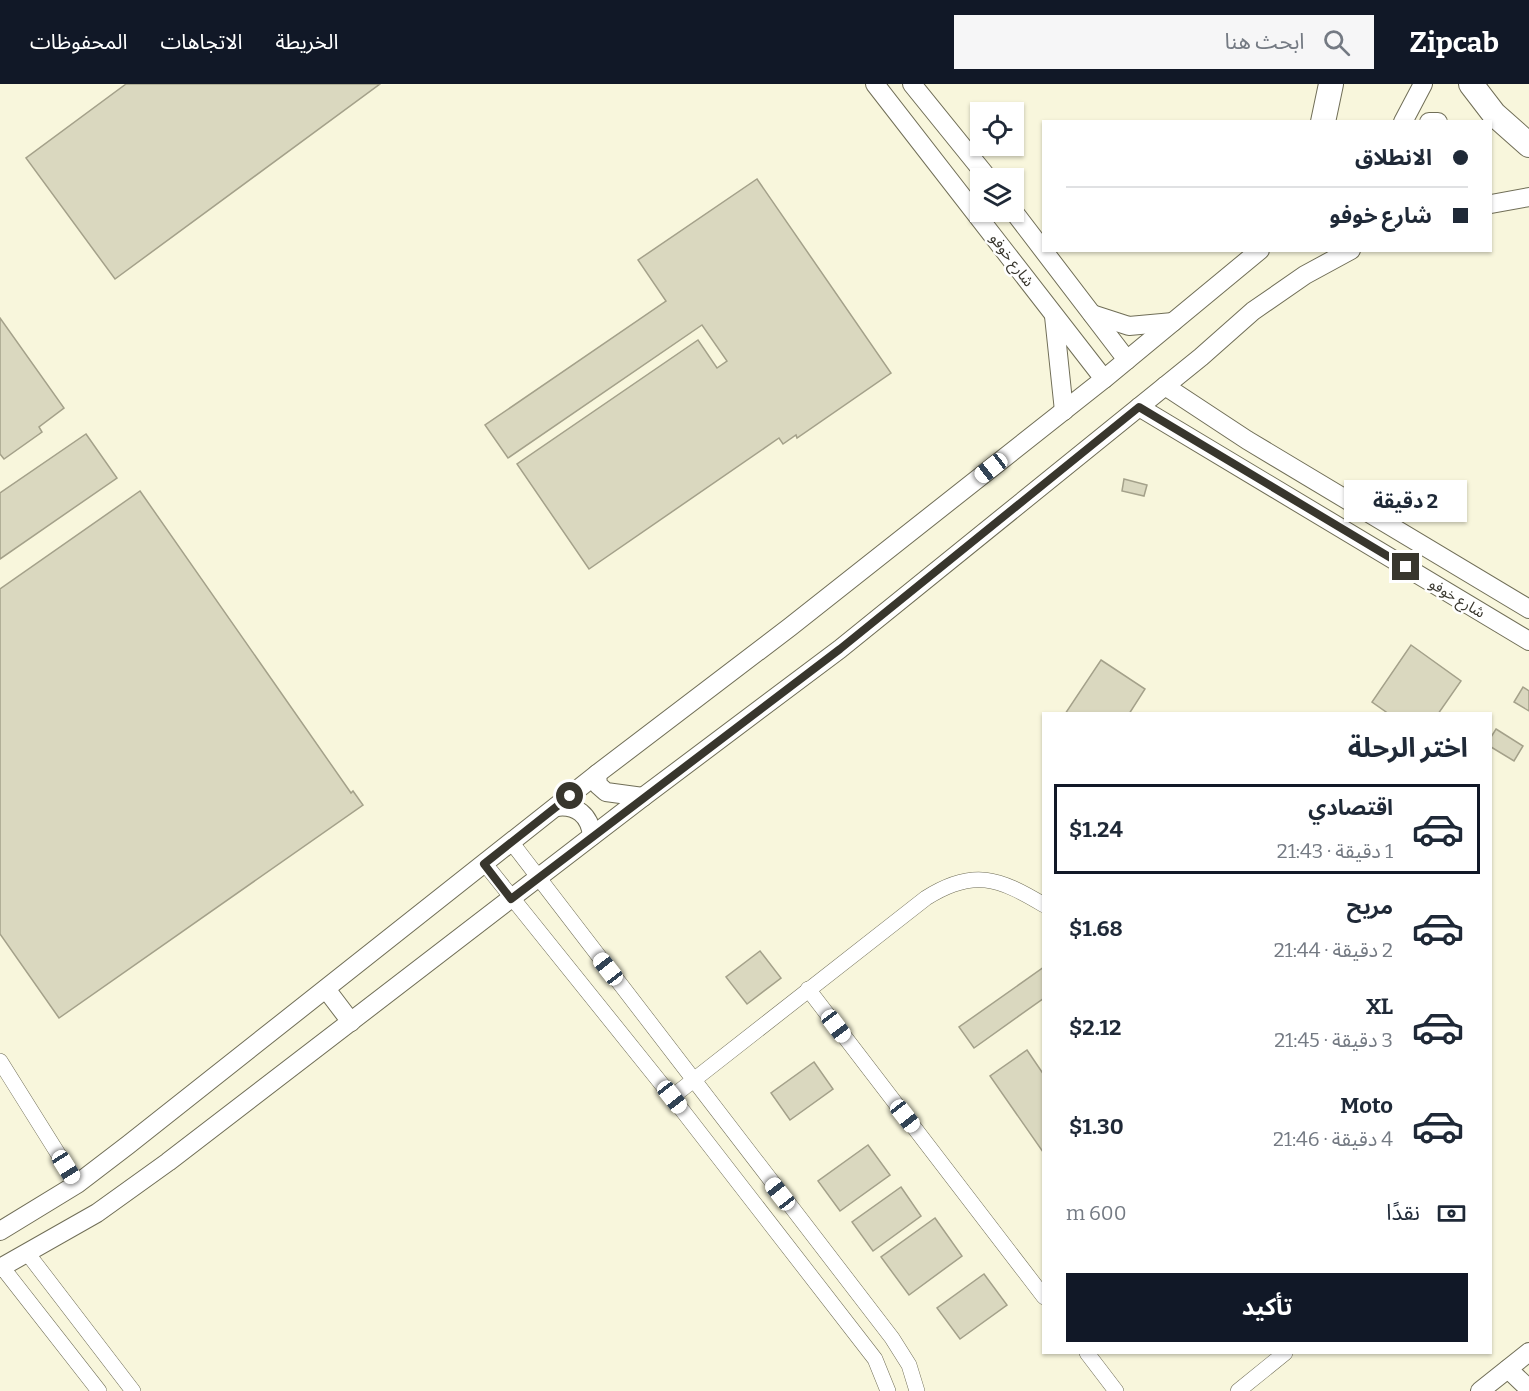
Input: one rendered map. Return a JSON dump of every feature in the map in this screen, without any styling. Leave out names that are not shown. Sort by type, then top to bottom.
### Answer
[{"type":"main road","points":[[1323,120],[1331,84]]},
{"type":"main road","points":[[1471,84],[1494,114],[1529,145]]},
{"type":"street","name":"شارع خوفو","points":[[875,84],[1104,379]]},
{"type":"street","points":[[912,84],[980,168]]},
{"type":"street","points":[[1404,120],[1423,84]]},
{"type":"street","points":[[1492,204],[1529,197]]},
{"type":"street","name":"شارع خوفو","points":[[1022,222],[1042,249]]},
{"type":"street","name":"شارع خوفو","points":[[1045,252],[1127,360]]},
{"type":"street","points":[[0,1231],[77,1184],[597,774],[790,627],[1064,411],[1258,252]]},
{"type":"street","points":[[99,1391],[1,1268],[97,1213],[168,1162],[643,797],[840,649],[1165,386],[1252,311],[1305,275],[1347,252]]},
{"type":"street","points":[[1092,314],[1129,326],[1174,322]]},
{"type":"street","points":[[1054,315],[1064,411]]},
{"type":"street","name":"شارع خوفو","points":[[1165,386],[1247,440],[1529,609]]},
{"type":"street","name":"شارع خوفو","points":[[1139,407],[1529,641]]},
{"type":"street","points":[[597,774],[598,785],[606,792],[643,797]]},
{"type":"street","points":[[556,807],[578,810],[589,821],[592,836]]},
{"type":"street","points":[[512,843],[892,1338],[909,1365],[917,1391]]},
{"type":"street","points":[[484,864],[672,1097],[875,1359],[888,1391]]},
{"type":"street","points":[[672,1097],[808,989],[926,898],[948,884],[974,879],[999,882],[1042,904]]},
{"type":"street","points":[[326,989],[351,1022]]},
{"type":"street","points":[[808,989],[1042,1294]]},
{"type":"street","points":[[0,1061],[77,1184]]},
{"type":"street","points":[[28,1254],[133,1391]]},
{"type":"street","points":[[1480,1391],[1529,1352]]},
{"type":"street","points":[[1088,1354],[1116,1391]]},
{"type":"street","points":[[1238,1391],[1284,1354]]},
{"type":"street","points":[[1508,1369],[1529,1389]]},
{"type":"building","points":[[126,84],[380,84],[115,279],[26,158]]},
{"type":"building","points":[[757,179],[891,373],[797,438],[796,435],[783,444],[779,438],[589,569],[517,464],[698,340],[717,368],[727,361],[702,325],[508,458],[485,425],[666,301],[638,260]]},
{"type":"building","points":[[0,318],[64,408],[39,427],[42,432],[4,459],[0,454]]},
{"type":"building","points":[[86,434],[117,478],[0,559],[0,493]]},
{"type":"building","points":[[1124,479],[1147,485],[1144,496],[1122,491]]},
{"type":"building","points":[[140,491],[351,793],[353,791],[363,805],[59,1018],[0,934],[0,589]]},
{"type":"building","points":[[1411,645],[1461,681],[1439,712],[1386,712],[1372,702]]},
{"type":"building","points":[[1101,660],[1145,689],[1130,712],[1066,712]]},
{"type":"building","points":[[1523,687],[1529,691],[1529,711],[1514,702]]},
{"type":"building","points":[[1496,729],[1523,746],[1514,761],[1492,748],[1492,735]]},
{"type":"building","points":[[760,951],[781,978],[747,1004],[726,977]]},
{"type":"building","points":[[1042,968],[1042,999],[974,1048],[959,1027]]},
{"type":"building","points":[[1027,1050],[1042,1072],[1042,1151],[990,1076]]},
{"type":"building","points":[[814,1062],[833,1089],[790,1120],[771,1093]]},
{"type":"building","points":[[868,1145],[890,1175],[840,1211],[818,1181]]},
{"type":"building","points":[[901,1187],[921,1216],[873,1251],[852,1222]]},
{"type":"building","points":[[935,1218],[962,1256],[909,1295],[881,1257]]},
{"type":"building","points":[[984,1274],[1007,1305],[960,1339],[937,1308]]},
{"type":"route","points":[[570,796],[484,864],[511,899],[840,649],[1139,407],[1406,567]]}]
